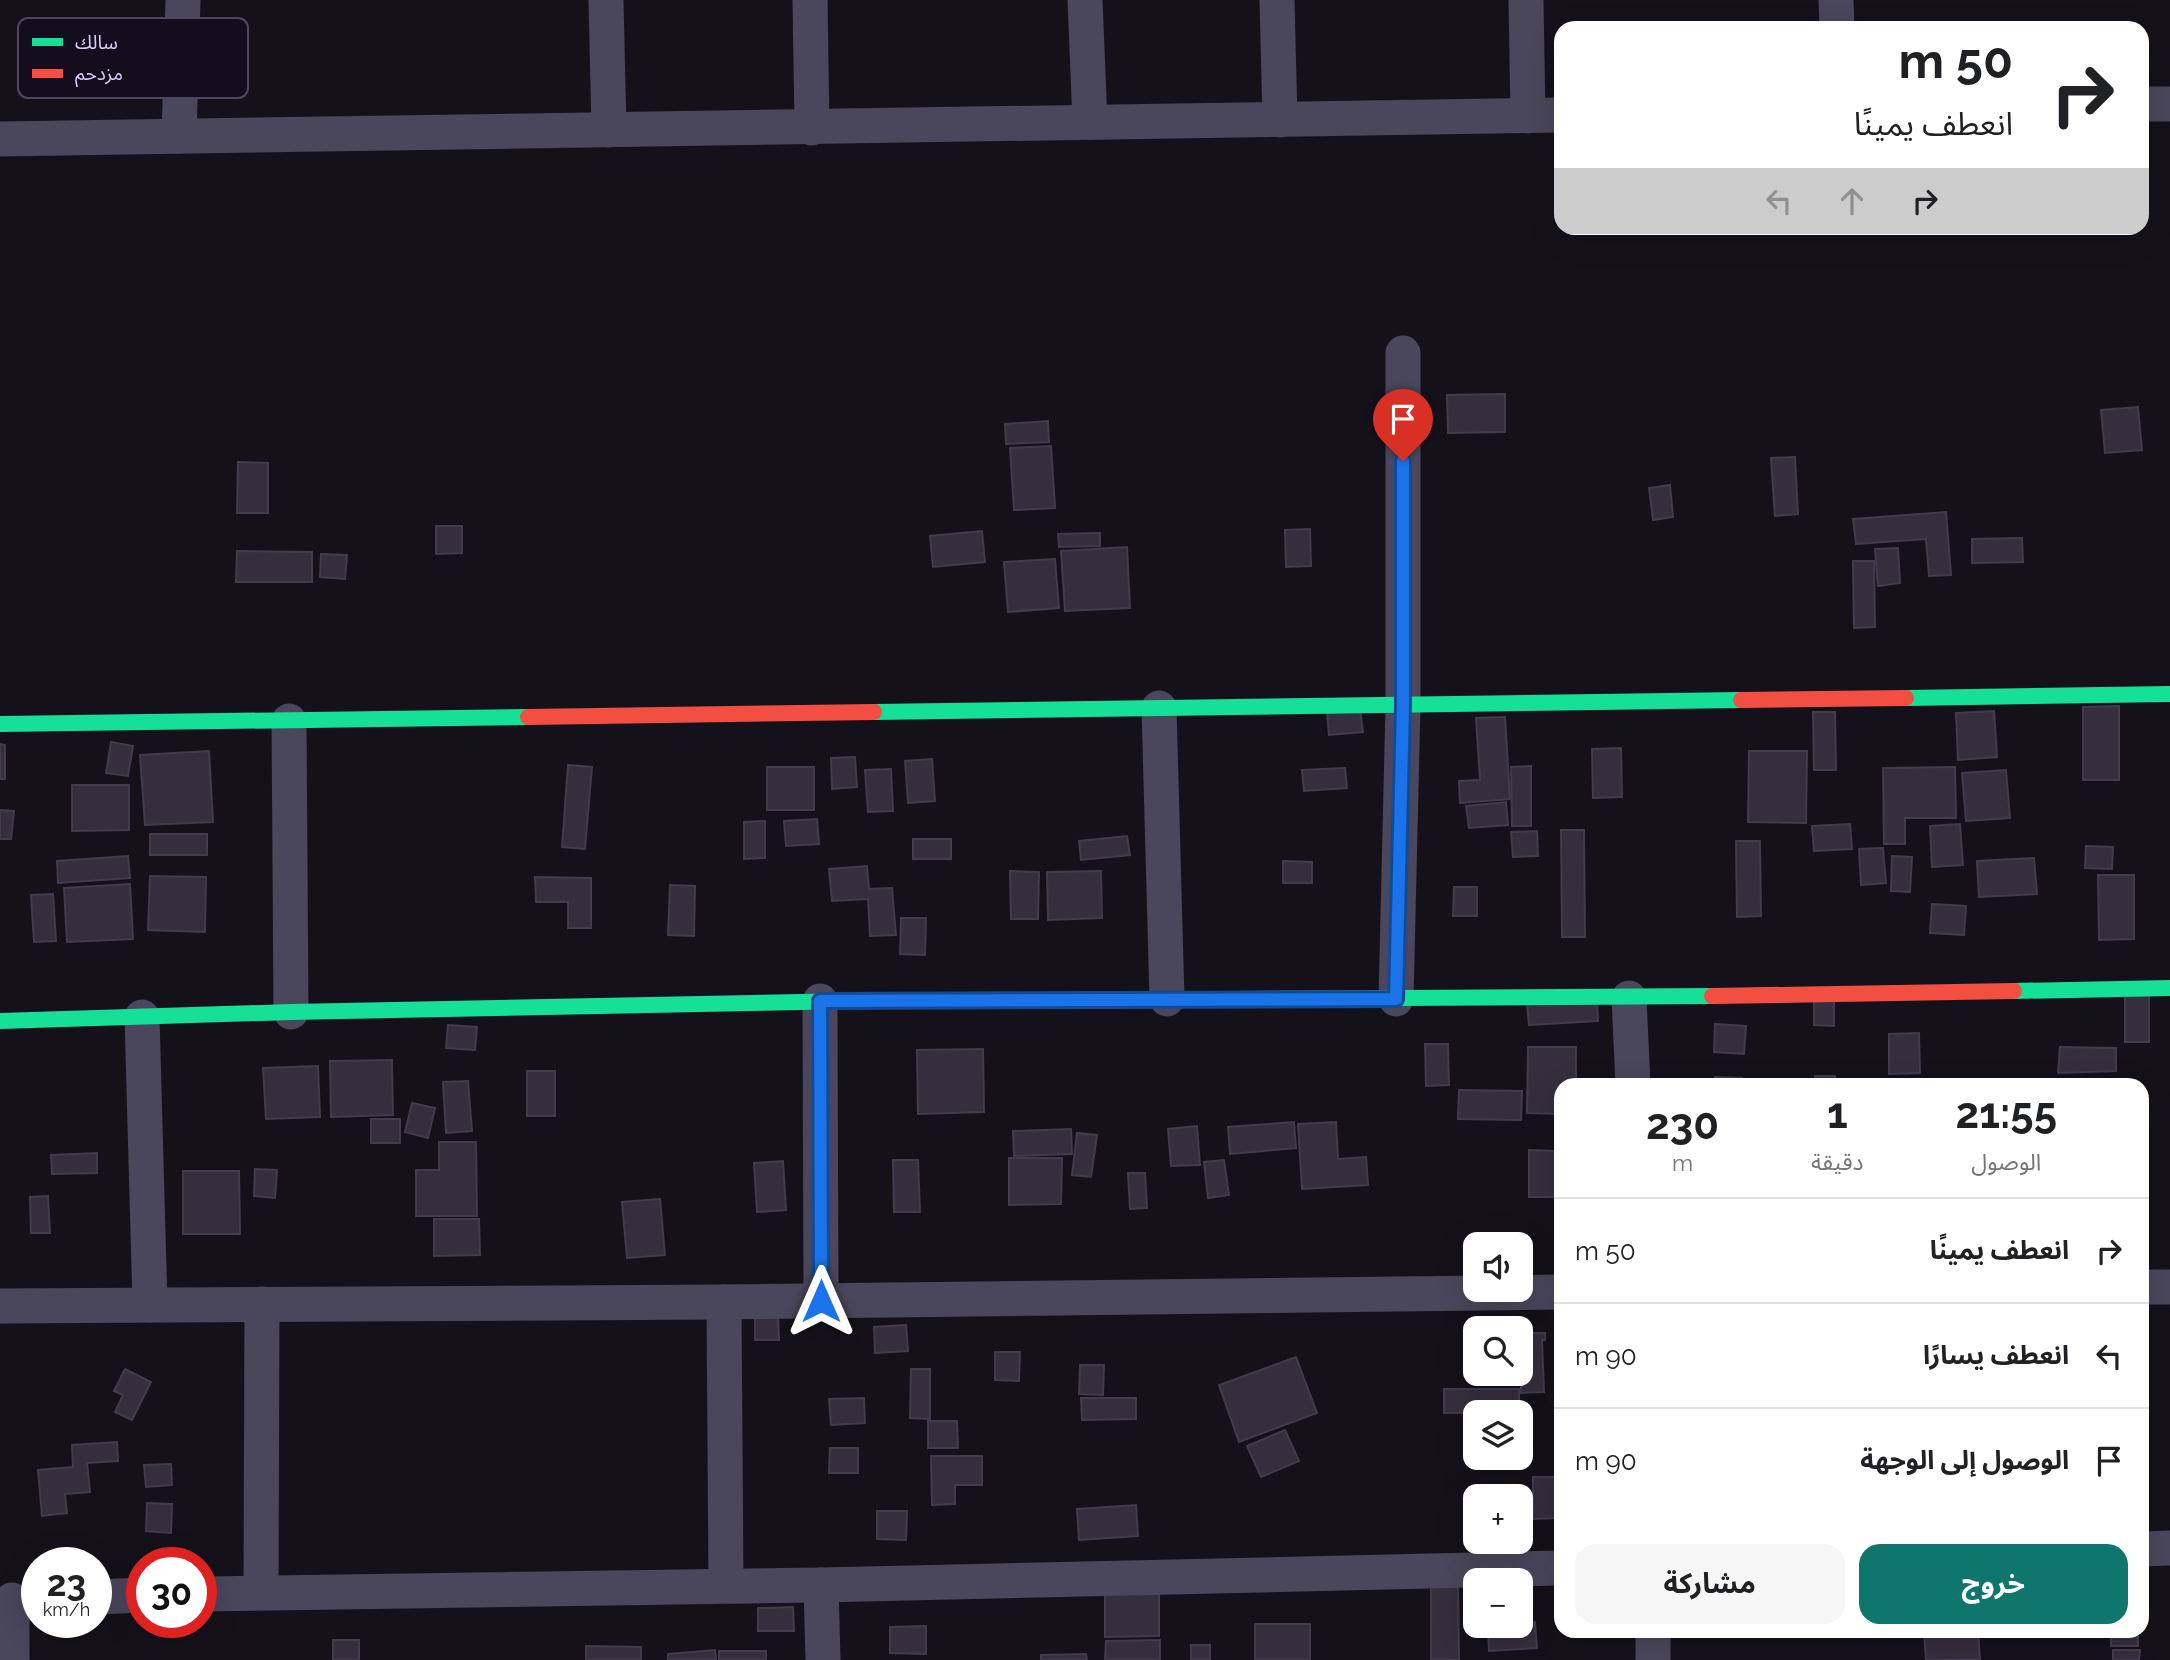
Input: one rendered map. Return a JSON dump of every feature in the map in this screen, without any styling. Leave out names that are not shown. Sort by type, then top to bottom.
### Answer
[{"type":"street","points":[[182,18],[183,0]]},
{"type":"street","points":[[606,0],[609,130]]},
{"type":"street","points":[[810,0],[812,128]]},
{"type":"street","points":[[1084,0],[1090,122]]},
{"type":"street","points":[[1277,0],[1280,120]]},
{"type":"street","points":[[0,139],[1545,116],[1526,0]]},
{"type":"street","points":[[1836,0],[1838,21]]},
{"type":"street","points":[[179,136],[180,98]]},
{"type":"street","points":[[2149,104],[2170,104]]},
{"type":"street","points":[[1396,999],[1403,705],[1403,353]]},
{"type":"street","points":[[0,724],[2170,694]]},
{"type":"street","points":[[1159,708],[1167,999]]},
{"type":"street","points":[[289,721],[291,1012]]},
{"type":"street","points":[[0,1021],[820,1001],[1629,998],[2170,988]]},
{"type":"street","points":[[1629,998],[1633,1078]]},
{"type":"street","points":[[820,1001],[821,1301]]},
{"type":"street","points":[[142,1017],[150,1305]]},
{"type":"street","points":[[2149,1287],[2170,1287]]},
{"type":"street","points":[[0,1306],[724,1302],[1554,1292]]},
{"type":"street","points":[[724,1302],[726,1586]]},
{"type":"street","points":[[261,1592],[262,1304]]},
{"type":"street","points":[[2149,1549],[2170,1548]]},
{"type":"street","points":[[217,1593],[821,1585],[1554,1568]]},
{"type":"street","points":[[821,1585],[823,1660]]},
{"type":"street","points":[[12,1660],[16,1599]]},
{"type":"street","points":[[1653,1638],[1653,1660]]},
{"type":"building","points":[[1505,394],[1505,432],[1448,433],[1447,395]]},
{"type":"building","points":[[2138,407],[2142,450],[2105,453],[2101,410]]},
{"type":"building","points":[[1048,421],[1049,442],[1006,444],[1005,424]]},
{"type":"building","points":[[1051,446],[1055,508],[1014,510],[1010,448]]},
{"type":"building","points":[[1795,457],[1798,514],[1775,516],[1771,458]]},
{"type":"building","points":[[238,462],[268,463],[268,513],[237,513]]},
{"type":"building","points":[[1670,485],[1673,517],[1653,520],[1649,488]]},
{"type":"building","points":[[1946,512],[1951,575],[1929,576],[1926,539],[1856,544],[1853,519]]},
{"type":"building","points":[[436,526],[462,526],[462,553],[436,554]]},
{"type":"building","points":[[1310,529],[1311,566],[1286,567],[1285,530]]},
{"type":"building","points":[[982,531],[985,562],[933,567],[930,536]]},
{"type":"building","points":[[1100,533],[1100,546],[1059,547],[1058,534]]},
{"type":"building","points":[[2022,538],[2023,562],[1972,563],[1972,539]]},
{"type":"building","points":[[1127,547],[1130,608],[1065,611],[1061,551]]},
{"type":"building","points":[[1898,548],[1900,583],[1878,586],[1875,549]]},
{"type":"building","points":[[237,551],[312,552],[312,582],[236,582]]},
{"type":"building","points":[[321,554],[347,555],[345,579],[320,577]]},
{"type":"building","points":[[1055,559],[1059,608],[1008,612],[1004,562]]},
{"type":"building","points":[[1853,561],[1874,561],[1875,627],[1854,628]]},
{"type":"building","points":[[2119,706],[2119,780],[2083,780],[2083,707]]},
{"type":"building","points":[[1360,710],[1363,732],[1329,735],[1327,713]]},
{"type":"building","points":[[1994,711],[1997,757],[1958,760],[1956,713]]},
{"type":"building","points":[[1813,712],[1835,712],[1836,770],[1814,770]]},
{"type":"building","points":[[1505,717],[1510,799],[1460,803],[1459,781],[1480,780],[1476,718]]},
{"type":"building","points":[[111,742],[133,746],[128,776],[106,773]]},
{"type":"building","points":[[0,744],[5,745],[5,779],[0,779]]},
{"type":"building","points":[[1621,748],[1622,797],[1593,798],[1592,749]]},
{"type":"building","points":[[209,751],[213,822],[145,825],[140,755]]},
{"type":"building","points":[[1749,751],[1807,751],[1806,823],[1748,822]]},
{"type":"building","points":[[855,757],[857,787],[832,789],[831,758]]},
{"type":"building","points":[[932,759],[935,801],[908,803],[905,761]]},
{"type":"building","points":[[568,765],[592,767],[585,849],[562,847]]},
{"type":"building","points":[[1531,766],[1531,826],[1512,826],[1511,767]]},
{"type":"building","points":[[767,767],[814,767],[814,810],[767,810]]},
{"type":"building","points":[[1955,767],[1956,818],[1905,818],[1905,844],[1884,844],[1883,768]]},
{"type":"building","points":[[1345,768],[1347,788],[1304,791],[1302,770]]},
{"type":"building","points":[[891,769],[893,811],[868,812],[865,770]]},
{"type":"building","points":[[2006,770],[2010,818],[1966,821],[1962,773]]},
{"type":"building","points":[[72,785],[129,785],[129,830],[72,831]]},
{"type":"building","points":[[1506,802],[1508,825],[1469,828],[1466,806]]},
{"type":"building","points":[[0,810],[14,811],[11,839],[0,839]]},
{"type":"building","points":[[817,819],[819,844],[786,846],[784,821]]},
{"type":"building","points":[[765,821],[765,858],[744,859],[744,822]]},
{"type":"building","points":[[1850,824],[1852,849],[1814,851],[1812,826]]},
{"type":"building","points":[[1960,824],[1963,865],[1932,867],[1930,826]]},
{"type":"building","points":[[1561,830],[1584,830],[1585,937],[1562,937]]},
{"type":"building","points":[[1537,831],[1538,856],[1513,857],[1511,832]]},
{"type":"building","points":[[150,834],[207,834],[207,855],[150,855]]},
{"type":"building","points":[[1127,836],[1130,855],[1081,860],[1079,841]]},
{"type":"building","points":[[913,839],[951,839],[951,859],[913,859]]},
{"type":"building","points":[[1736,841],[1760,841],[1761,916],[1737,917]]},
{"type":"building","points":[[2086,846],[2113,847],[2112,869],[2085,868]]},
{"type":"building","points":[[1883,848],[1886,883],[1861,885],[1859,849]]},
{"type":"building","points":[[128,856],[130,878],[58,883],[57,861]]},
{"type":"building","points":[[1892,856],[1912,857],[1910,892],[1891,891]]},
{"type":"building","points":[[2034,858],[2037,894],[1979,897],[1977,861]]},
{"type":"building","points":[[1283,861],[1312,862],[1312,883],[1283,883]]},
{"type":"building","points":[[867,866],[869,889],[892,888],[896,935],[870,936],[868,899],[832,901],[829,869]]},
{"type":"building","points":[[1010,871],[1039,872],[1038,919],[1011,919]]},
{"type":"building","points":[[1101,871],[1102,918],[1048,920],[1047,872]]},
{"type":"building","points":[[2098,875],[2134,875],[2134,939],[2099,940]]},
{"type":"building","points":[[150,876],[206,877],[205,932],[148,930]]},
{"type":"building","points":[[535,877],[591,878],[591,928],[568,928],[568,902],[536,902]]},
{"type":"building","points":[[130,884],[133,939],[67,942],[64,888]]},
{"type":"building","points":[[670,885],[695,886],[694,936],[668,935]]},
{"type":"building","points":[[1454,887],[1477,887],[1477,916],[1453,916]]},
{"type":"building","points":[[53,894],[56,941],[34,942],[31,895]]},
{"type":"building","points":[[1932,904],[1966,906],[1964,935],[1930,933]]},
{"type":"building","points":[[901,918],[926,918],[925,955],[900,954]]},
{"type":"building","points":[[2125,992],[2149,992],[2149,1042],[2125,1042]]},
{"type":"building","points":[[1814,999],[1834,999],[1834,1026],[1814,1025]]},
{"type":"building","points":[[1597,1000],[1598,1021],[1529,1025],[1527,1004]]},
{"type":"building","points":[[1715,1024],[1746,1026],[1744,1054],[1714,1052]]},
{"type":"building","points":[[448,1025],[477,1027],[475,1050],[446,1048]]},
{"type":"building","points":[[1919,1033],[1920,1073],[1889,1074],[1889,1034]]},
{"type":"building","points":[[1425,1044],[1448,1044],[1449,1085],[1426,1086]]},
{"type":"building","points":[[1528,1047],[1576,1047],[1576,1078],[1554,1078],[1554,1114],[1527,1113]]},
{"type":"building","points":[[2060,1047],[2116,1048],[2116,1071],[2058,1073]]},
{"type":"building","points":[[983,1049],[984,1112],[918,1114],[917,1050]]},
{"type":"building","points":[[392,1060],[393,1115],[331,1117],[330,1061]]},
{"type":"building","points":[[318,1066],[320,1117],[266,1119],[263,1068]]},
{"type":"building","points":[[527,1071],[555,1071],[555,1116],[527,1116]]},
{"type":"building","points":[[1835,1076],[1835,1078],[1815,1078]]},
{"type":"building","points":[[468,1081],[472,1131],[446,1133],[443,1082]]},
{"type":"building","points":[[1459,1090],[1522,1091],[1521,1120],[1458,1119]]},
{"type":"building","points":[[412,1103],[435,1108],[428,1138],[405,1132]]},
{"type":"building","points":[[371,1119],[400,1119],[400,1143],[371,1143]]},
{"type":"building","points":[[1294,1122],[1296,1148],[1230,1154],[1228,1127]]},
{"type":"building","points":[[1336,1122],[1338,1159],[1366,1157],[1368,1185],[1302,1189],[1298,1124]]},
{"type":"building","points":[[1197,1126],[1200,1165],[1171,1166],[1168,1129]]},
{"type":"building","points":[[1071,1129],[1072,1154],[1014,1156],[1013,1131]]},
{"type":"building","points":[[1077,1133],[1097,1135],[1091,1177],[1072,1175]]},
{"type":"building","points":[[439,1142],[476,1142],[477,1216],[416,1216],[416,1170],[439,1170]]},
{"type":"building","points":[[1529,1150],[1554,1151],[1554,1197],[1529,1197]]},
{"type":"building","points":[[97,1153],[97,1173],[52,1174],[51,1155]]},
{"type":"building","points":[[1009,1158],[1062,1158],[1061,1204],[1009,1205]]},
{"type":"building","points":[[893,1160],[918,1160],[920,1212],[894,1212]]},
{"type":"building","points":[[1224,1160],[1229,1195],[1208,1198],[1204,1162]]},
{"type":"building","points":[[783,1161],[786,1210],[757,1212],[754,1163]]},
{"type":"building","points":[[255,1169],[277,1170],[275,1198],[254,1196]]},
{"type":"building","points":[[183,1171],[239,1171],[240,1234],[183,1234]]},
{"type":"building","points":[[1128,1173],[1145,1173],[1147,1208],[1130,1209]]},
{"type":"building","points":[[48,1196],[50,1233],[31,1233],[30,1197]]},
{"type":"building","points":[[660,1199],[665,1255],[627,1258],[622,1202]]},
{"type":"building","points":[[434,1219],[479,1219],[480,1255],[434,1256]]},
{"type":"building","points":[[778,1313],[779,1340],[755,1340],[755,1314]]},
{"type":"building","points":[[906,1325],[908,1351],[875,1353],[874,1327]]},
{"type":"building","points":[[1533,1333],[1545,1333],[1545,1340],[1542,1340],[1544,1392],[1521,1393],[1521,1386],[1533,1386]]},
{"type":"building","points":[[995,1352],[1020,1352],[1019,1381],[995,1380]]},
{"type":"building","points":[[1296,1357],[1317,1413],[1239,1442],[1219,1385]]},
{"type":"building","points":[[1080,1365],[1104,1365],[1103,1395],[1079,1394]]},
{"type":"building","points":[[125,1369],[151,1382],[132,1420],[115,1412],[123,1395],[114,1391]]},
{"type":"building","points":[[911,1369],[930,1369],[930,1419],[910,1418]]},
{"type":"building","points":[[1444,1389],[1519,1389],[1519,1400],[1463,1400],[1463,1413],[1444,1413]]},
{"type":"building","points":[[864,1398],[865,1423],[831,1425],[829,1399]]},
{"type":"building","points":[[1081,1398],[1136,1398],[1136,1419],[1082,1420]]},
{"type":"building","points":[[928,1421],[957,1421],[958,1448],[928,1448]]},
{"type":"building","points":[[1285,1430],[1299,1461],[1261,1477],[1247,1446]]},
{"type":"building","points":[[117,1442],[118,1461],[87,1463],[90,1492],[65,1494],[67,1513],[42,1516],[38,1470],[73,1467],[72,1445]]},
{"type":"building","points":[[830,1448],[858,1448],[858,1473],[829,1473]]},
{"type":"building","points":[[931,1456],[982,1456],[982,1485],[955,1485],[955,1504],[932,1505]]},
{"type":"building","points":[[171,1464],[172,1485],[146,1487],[144,1465]]},
{"type":"building","points":[[1533,1477],[1554,1477],[1554,1518],[1533,1519]]},
{"type":"building","points":[[147,1503],[172,1504],[171,1533],[146,1531]]},
{"type":"building","points":[[1136,1505],[1138,1536],[1079,1540],[1077,1509]]},
{"type":"building","points":[[877,1511],[907,1511],[906,1540],[877,1539]]},
{"type":"building","points":[[1431,1581],[1458,1581],[1459,1660],[1431,1660]]},
{"type":"building","points":[[1105,1591],[1159,1591],[1159,1636],[1105,1637]]},
{"type":"building","points":[[793,1607],[794,1631],[758,1631],[758,1608]]},
{"type":"building","points":[[1533,1622],[1537,1648],[1489,1651],[1488,1638],[1533,1638]]},
{"type":"building","points":[[1255,1624],[1310,1624],[1310,1660],[1255,1660]]},
{"type":"building","points":[[926,1626],[926,1654],[890,1653],[890,1627]]},
{"type":"building","points":[[1924,1638],[1978,1638],[1980,1659],[1926,1660]]},
{"type":"building","points":[[2111,1638],[2138,1638],[2138,1646],[2111,1646]]},
{"type":"building","points":[[333,1640],[359,1640],[359,1660],[333,1660]]},
{"type":"building","points":[[1160,1640],[1160,1660],[1105,1660],[1106,1641]]},
{"type":"building","points":[[1191,1645],[1210,1645],[1210,1660],[1191,1660]]},
{"type":"building","points":[[586,1646],[641,1647],[641,1660],[586,1660]]},
{"type":"building","points":[[715,1650],[716,1660],[668,1660],[668,1654]]},
{"type":"building","points":[[2113,1650],[2140,1650],[2139,1660],[2113,1660]]},
{"type":"building","points":[[719,1651],[766,1651],[766,1660],[719,1660]]},
{"type":"building","points":[[1086,1654],[1087,1660],[1041,1660],[1041,1655]]},
{"type":"traffic: fast","points":[[1906,698],[2170,694]]},
{"type":"traffic: fast","points":[[874,712],[1741,700]]},
{"type":"traffic: fast","points":[[0,724],[528,717]]},
{"type":"traffic: fast","points":[[2014,991],[2170,988]]},
{"type":"traffic: fast","points":[[1088,1000],[1712,996]]},
{"type":"traffic: fast","points":[[0,1021],[291,1012],[853,1001]]},
{"type":"traffic: jam","points":[[1741,700],[1906,698]]},
{"type":"traffic: jam","points":[[528,717],[874,712]]},
{"type":"traffic: jam","points":[[1712,996],[2014,991]]},
{"type":"traffic: jam","points":[[853,1001],[1088,1000]]},
{"type":"route","points":[[821,1301],[820,1001],[1396,999],[1403,705],[1403,461]]}]
